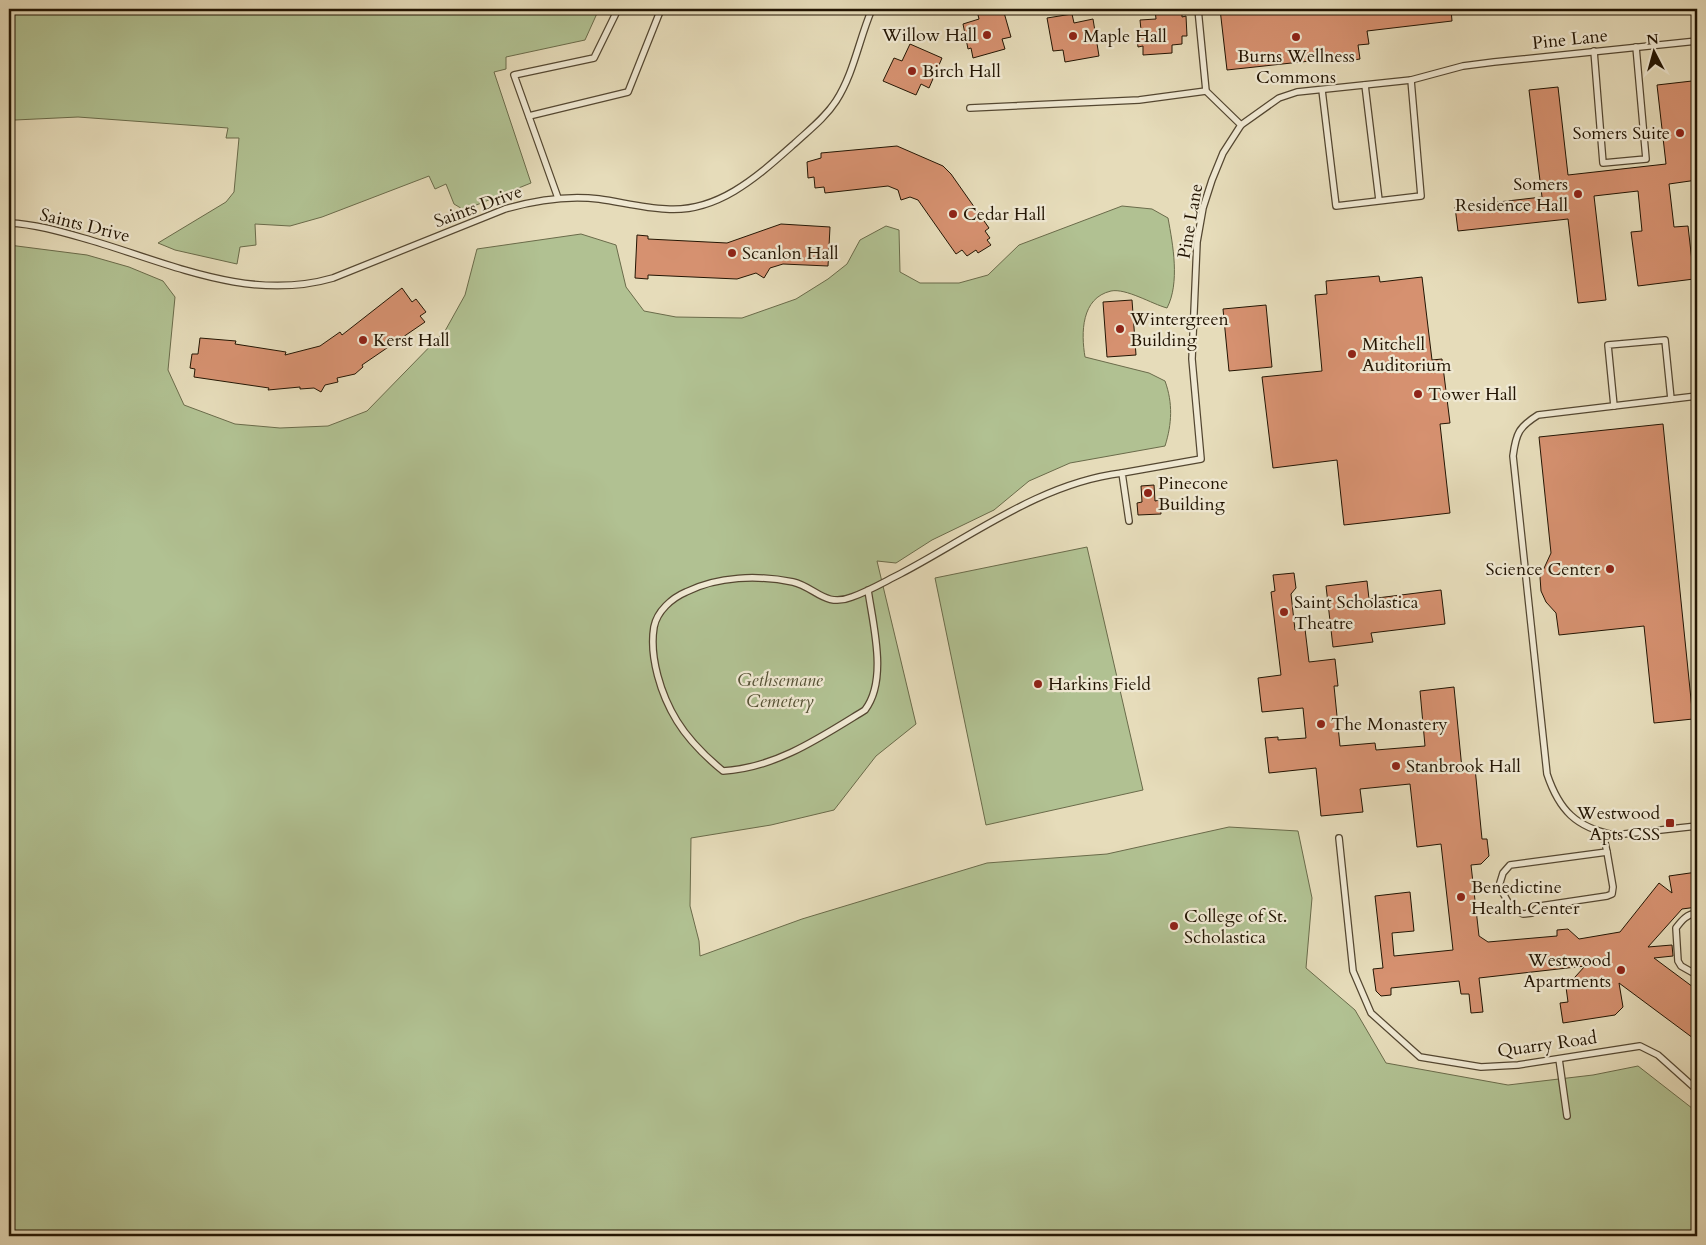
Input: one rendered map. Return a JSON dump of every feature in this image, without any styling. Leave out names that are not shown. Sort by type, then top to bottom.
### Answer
[{"type":"lane","points":[[558,198],[514,75],[594,58],[618,9]]},
{"type":"lane","points":[[529,116],[628,92],[661,9]]},
{"type":"lane","name":"Saints Drive","points":[[9,223],[58,231],[212,278],[269,287],[309,285],[333,278],[505,209],[533,201],[558,198],[596,198],[643,208],[669,210],[700,206],[738,190],[826,115],[846,83],[872,9]]},
{"type":"lane","points":[[1198,9],[1206,91],[1241,125]]},
{"type":"lane","name":"Pine Lane","points":[[1122,473],[1201,459],[1192,358],[1197,242],[1203,208],[1212,180],[1223,153],[1241,125],[1279,98],[1297,92],[1411,80],[1463,66],[1697,41]]},
{"type":"lane","points":[[1594,51],[1603,163],[1646,159],[1636,47]]},
{"type":"lane","points":[[1322,90],[1336,206],[1421,196],[1411,80]]},
{"type":"lane","points":[[1365,85],[1378,200]]},
{"type":"lane","points":[[970,108],[1139,100],[1206,91]]},
{"type":"lane","points":[[1614,406],[1608,345],[1665,340],[1671,399]]},
{"type":"lane","points":[[1697,396],[1538,415],[1523,425],[1516,438],[1513,456],[1548,774],[1555,797],[1573,818],[1589,828],[1603,833],[1615,835],[1697,826]]},
{"type":"lane","points":[[868,590],[878,672],[872,700],[865,710],[784,757],[751,767],[723,771],[708,758],[677,722],[662,692],[654,641],[654,626],[663,607],[685,592],[728,578],[795,583],[819,596],[838,601],[868,590],[1051,491],[1105,475],[1122,473],[1129,522]]},
{"type":"lane","points":[[1519,912],[1523,914],[1532,913],[1540,906],[1612,894],[1613,887],[1603,833]]},
{"type":"lane","name":"Quarry Road","points":[[1339,838],[1353,971],[1371,1013],[1420,1057],[1481,1067],[1518,1066],[1640,1046],[1658,1055],[1697,1090]]},
{"type":"lane","points":[[1508,902],[1499,886],[1503,872],[1510,865],[1607,852]]},
{"type":"lane","points":[[1697,913],[1683,919],[1676,928],[1678,961],[1681,966],[1697,975]]},
{"type":"lane","points":[[1559,1059],[1567,1116]]},
{"type":"green space","points":[[9,9],[599,9],[585,40],[506,57],[506,69],[494,72],[531,183],[464,210],[454,204],[446,184],[435,189],[429,176],[322,217],[290,226],[255,224],[256,245],[240,247],[237,264],[175,250],[158,243],[226,202],[234,192],[239,138],[226,138],[228,128],[78,117],[15,120],[9,124]]},
{"type":"green space","name":"Gethsemane Cemetery","points":[[1122,206],[1152,209],[1168,218],[1174,264],[1171,298],[1167,308],[1124,292],[1111,291],[1101,295],[1094,301],[1085,318],[1083,338],[1085,357],[1149,373],[1165,381],[1168,389],[1171,414],[1165,446],[1070,463],[1029,481],[994,510],[932,540],[896,563],[877,561],[916,724],[876,756],[834,810],[771,825],[691,838],[690,906],[699,941],[700,956],[802,919],[987,863],[1107,854],[1229,827],[1298,831],[1312,898],[1306,968],[1355,1010],[1386,1063],[1508,1085],[1593,1075],[1638,1066],[1697,1112],[1697,1236],[9,1236],[9,245],[87,255],[129,267],[163,281],[175,297],[168,370],[184,405],[235,424],[280,428],[328,426],[367,411],[445,331],[465,295],[477,249],[581,234],[616,245],[626,287],[644,311],[676,317],[742,318],[796,299],[828,279],[847,264],[860,240],[886,226],[899,230],[900,272],[920,283],[959,283],[988,275],[1019,245]]},
{"type":"green space","name":"Harkins Field","points":[[1087,547],[1143,790],[986,825],[935,578]]},
{"type":"building","name":"Willow Hall","points":[[1003,9],[1011,37],[1002,39],[1005,49],[973,58],[971,48],[968,49],[963,24],[979,19],[977,11]]},
{"type":"building","points":[[1155,9],[1182,9],[1182,17],[1186,16],[1187,36],[1182,36],[1182,44],[1172,45],[1172,53],[1143,55],[1143,46],[1138,47],[1136,30],[1141,30],[1140,20],[1156,19]]},
{"type":"building","name":"Burns Wellness Commons","points":[[1220,9],[1451,9],[1452,21],[1367,31],[1369,44],[1358,45],[1360,59],[1347,61],[1347,57],[1227,70]]},
{"type":"building","name":"Maple Hall","points":[[1072,14],[1074,23],[1093,19],[1099,56],[1065,62],[1063,50],[1053,51],[1047,18]]},
{"type":"building","name":"Birch Hall","points":[[910,44],[942,58],[929,88],[921,84],[916,95],[883,81],[894,58],[902,61]]},
{"type":"building","name":"Somers Residence Hall","points":[[1692,81],[1697,118],[1695,118],[1697,180],[1669,184],[1674,227],[1688,226],[1694,279],[1638,286],[1631,232],[1642,231],[1638,191],[1594,196],[1606,300],[1578,303],[1568,219],[1458,231],[1455,207],[1542,197],[1529,90],[1558,87],[1568,175],[1666,164],[1657,85]]},
{"type":"building","name":"Cedar Hall","points":[[897,146],[943,166],[951,174],[989,228],[985,231],[990,238],[987,240],[991,245],[978,253],[976,250],[967,256],[962,250],[956,254],[918,200],[910,197],[901,200],[898,190],[888,186],[825,193],[824,187],[815,188],[814,177],[808,178],[807,162],[821,158],[821,153]]},
{"type":"building","name":"Scanlon Hall","points":[[781,224],[830,227],[828,266],[783,264],[770,268],[764,278],[756,273],[737,279],[648,275],[648,279],[635,278],[637,235],[648,236],[648,239],[727,243]]},
{"type":"building","name":"Tower Hall","points":[[1379,276],[1380,282],[1422,277],[1432,360],[1442,359],[1450,423],[1440,424],[1450,513],[1344,525],[1337,460],[1273,468],[1262,377],[1322,371],[1315,295],[1327,294],[1326,281]]},
{"type":"building","name":"Kerst Hall","points":[[402,288],[412,302],[416,299],[426,312],[420,316],[425,322],[362,365],[363,367],[355,374],[337,378],[338,382],[325,385],[321,392],[314,388],[300,389],[300,387],[268,390],[269,388],[194,377],[195,369],[190,368],[192,354],[198,354],[200,338],[236,341],[235,344],[286,352],[285,355],[320,346],[340,332],[342,335]]},
{"type":"building","name":"Wintergreen Building","points":[[1132,300],[1136,355],[1107,357],[1103,302]]},
{"type":"building","points":[[1266,305],[1272,367],[1229,371],[1223,309]]},
{"type":"building","name":"Science Center","points":[[1663,424],[1693,719],[1654,723],[1644,626],[1559,635],[1556,613],[1546,602],[1541,591],[1540,577],[1551,553],[1539,437]]},
{"type":"building","name":"Pinecone Building","points":[[1154,485],[1155,501],[1160,500],[1161,514],[1138,515],[1137,503],[1142,502],[1141,486]]},
{"type":"building","points":[[1294,573],[1296,588],[1291,594],[1295,630],[1305,629],[1309,662],[1335,659],[1338,686],[1334,686],[1340,746],[1375,743],[1376,750],[1425,746],[1420,691],[1454,687],[1462,769],[1475,768],[1482,839],[1487,839],[1489,856],[1481,864],[1471,865],[1479,936],[1488,942],[1557,936],[1557,930],[1568,929],[1579,939],[1620,932],[1659,883],[1672,893],[1669,876],[1697,872],[1697,907],[1682,909],[1648,947],[1672,945],[1673,956],[1654,958],[1697,990],[1697,1041],[1619,983],[1623,1007],[1615,1015],[1563,1023],[1560,1003],[1568,1002],[1566,987],[1585,966],[1479,978],[1483,1012],[1471,1013],[1469,994],[1461,994],[1459,981],[1391,988],[1391,995],[1381,996],[1376,991],[1373,969],[1383,968],[1375,896],[1410,892],[1414,931],[1392,933],[1394,956],[1453,950],[1441,844],[1417,847],[1410,784],[1360,789],[1363,812],[1321,816],[1316,768],[1269,773],[1265,738],[1278,737],[1278,740],[1306,738],[1303,708],[1262,712],[1258,678],[1281,675],[1271,592],[1275,591],[1273,575]]},
{"type":"building","points":[[1367,581],[1369,599],[1441,590],[1445,624],[1371,633],[1373,642],[1333,647],[1326,586]]},
{"type":"place","name":"Willow Hall","points":[[987,35]]},
{"type":"place","name":"Maple Hall","points":[[1073,36]]},
{"type":"place","name":"Burns Wellness Commons","points":[[1296,37]]},
{"type":"place","name":"Birch Hall","points":[[912,71]]},
{"type":"place","name":"Somers Suite","points":[[1680,133]]},
{"type":"place","name":"Somers Residence Hall","points":[[1578,194]]},
{"type":"place","name":"Cedar Hall","points":[[953,214]]},
{"type":"place","name":"Scanlon Hall","points":[[732,253]]},
{"type":"place","name":"Wintergreen Building","points":[[1120,329]]},
{"type":"place","name":"Kerst Hall","points":[[363,340]]},
{"type":"place","name":"Mitchell Auditorium","points":[[1352,354]]},
{"type":"place","name":"Tower Hall","points":[[1418,394]]},
{"type":"place","name":"Pinecone Building","points":[[1148,493]]},
{"type":"place","name":"Science Center","points":[[1610,569]]},
{"type":"place","name":"Saint Scholastica Theatre","points":[[1284,612]]},
{"type":"place","name":"Harkins Field","points":[[1038,684]]},
{"type":"place","name":"The Monastery","points":[[1321,724]]},
{"type":"place","name":"Stanbrook Hall","points":[[1396,766]]},
{"type":"place","name":"Westwood Apts CSS","points":[[1670,823]]},
{"type":"place","name":"Benedictine Health Center","points":[[1461,897]]},
{"type":"place","name":"College of St. Scholastica","points":[[1174,926]]},
{"type":"place","name":"Westwood Apartments","points":[[1621,970]]}]
